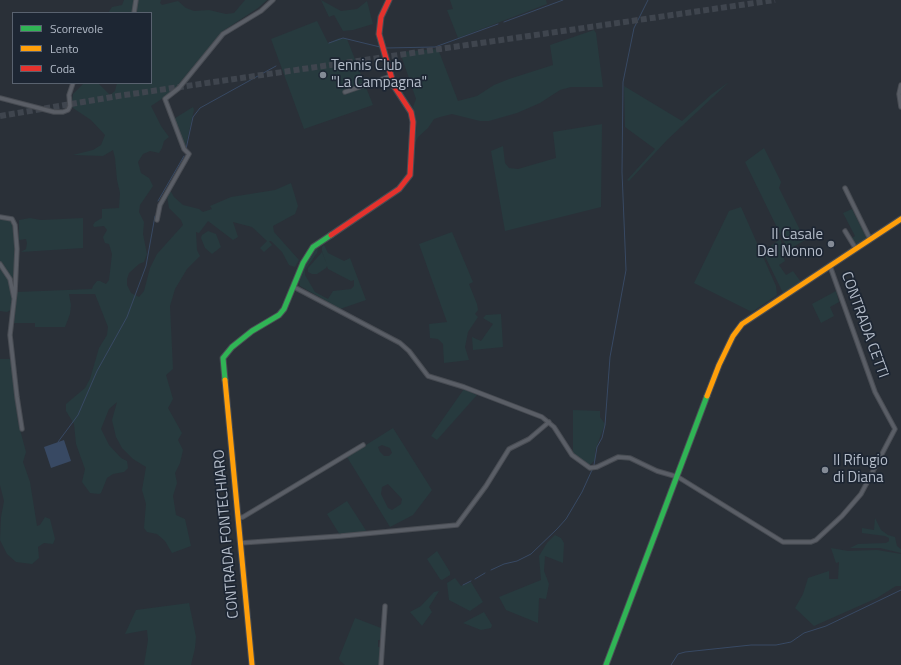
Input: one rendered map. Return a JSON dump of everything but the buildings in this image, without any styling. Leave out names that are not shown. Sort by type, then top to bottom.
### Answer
[{"type":"street","points":[[134,12],[136,0]]},
{"type":"street","points":[[157,220],[163,198],[189,154],[184,149],[165,99],[179,88],[223,34],[261,11],[274,0]]},
{"type":"street","name":"CONTRADA FONTECHIARO","points":[[252,665],[223,363],[227,352],[252,331],[279,315],[288,302],[303,263],[313,247],[399,189],[410,175],[414,122],[411,112],[394,86],[379,34],[381,16],[389,0]]},
{"type":"street","points":[[345,92],[391,76]]},
{"type":"street","points":[[0,98],[54,112],[63,112],[70,106],[69,95],[73,84]]},
{"type":"street","points":[[901,85],[899,94],[901,107]]},
{"type":"street","points":[[845,188],[870,239]]},
{"type":"street","points":[[0,217],[12,219],[15,225],[17,249],[10,335],[22,429]]},
{"type":"street","name":"CONTRADA CETTI","points":[[606,665],[719,365],[736,331],[758,313],[901,219]]},
{"type":"street","points":[[845,231],[856,248]]},
{"type":"street","points":[[0,264],[10,279],[14,299]]},
{"type":"street","name":"CONTRADA CETTI","points":[[678,477],[785,542],[813,542],[854,503],[895,433],[895,429],[875,392],[830,266]]},
{"type":"street","points":[[294,287],[400,343],[409,351],[428,376],[464,387],[542,417],[549,422],[572,456],[590,468],[601,465],[613,458],[623,456],[657,471],[678,477]]},
{"type":"street","points":[[240,543],[457,524],[486,486],[509,449],[529,439],[549,422]]},
{"type":"street","points":[[238,518],[363,445]]},
{"type":"street","points":[[381,665],[384,606]]},
{"type":"green space","points":[[124,0],[161,0],[160,3],[162,5],[178,1],[186,8],[194,11],[209,10],[226,14],[234,13],[245,0],[267,0],[258,8],[223,31],[172,92],[151,106],[161,126],[169,137],[164,141],[159,153],[150,151],[143,154],[138,162],[141,173],[149,178],[153,186],[140,205],[139,212],[144,222],[143,234],[147,254],[144,262],[139,264],[129,273],[127,285],[131,293],[139,297],[144,291],[150,268],[157,254],[183,225],[181,220],[169,208],[167,196],[170,190],[174,197],[183,205],[199,209],[203,212],[212,209],[210,206],[231,197],[275,190],[291,183],[298,206],[295,214],[273,226],[274,232],[299,260],[295,267],[289,265],[282,252],[271,241],[269,241],[272,245],[264,252],[260,248],[267,241],[252,227],[233,222],[238,237],[233,240],[208,221],[199,233],[196,232],[197,250],[200,256],[187,269],[175,289],[170,306],[173,369],[166,375],[173,399],[168,408],[182,433],[178,440],[183,450],[180,463],[175,473],[177,483],[173,496],[176,515],[185,519],[191,546],[172,553],[165,541],[157,534],[147,532],[144,528],[146,504],[142,490],[146,467],[133,459],[122,448],[116,437],[112,420],[117,402],[109,409],[101,429],[109,445],[121,458],[127,461],[128,468],[124,472],[113,474],[107,478],[101,493],[99,494],[90,493],[82,482],[85,469],[76,444],[74,424],[66,411],[66,404],[85,388],[90,379],[99,348],[107,335],[108,327],[95,294],[69,294],[71,305],[70,314],[65,327],[35,327],[35,323],[14,323],[17,292],[92,289],[97,281],[106,284],[109,280],[112,254],[109,244],[105,243],[103,237],[107,230],[104,226],[94,227],[93,225],[102,218],[102,209],[119,208],[120,193],[115,158],[113,150],[103,156],[73,155],[93,150],[101,145],[105,135],[91,120],[73,108],[72,101],[73,94],[83,84],[99,84],[110,95],[115,91],[117,84],[152,84],[152,12],[109,12],[112,7],[122,5]]},
{"type":"green space","points":[[321,0],[341,11],[357,9],[367,1],[373,24],[353,30],[343,31],[334,15],[329,17]]},
{"type":"green space","points":[[450,0],[546,0],[547,4],[458,38],[447,10],[453,9]]},
{"type":"green space","name":"Tennis Club \"La Campagna\"","points":[[317,21],[328,43],[339,38],[347,39],[373,105],[304,129],[271,39]]},
{"type":"green space","points":[[594,30],[596,33],[603,87],[571,87],[560,90],[540,103],[517,113],[489,121],[480,121],[452,114],[440,117],[434,119],[428,128],[418,137],[414,145],[417,126],[413,107],[416,99],[400,52],[438,49],[458,101],[477,96],[494,85],[509,79],[553,65],[550,45]]},
{"type":"green space","points":[[729,82],[667,140],[629,181],[627,180],[655,149],[625,127],[624,86],[682,121],[712,94]]},
{"type":"green space","points":[[193,107],[194,110],[185,149],[172,120]]},
{"type":"green space","points":[[602,124],[601,207],[505,231],[491,151],[503,146],[505,163],[509,168],[518,169],[556,158],[553,132]]},
{"type":"green space","points":[[764,148],[781,182],[779,188],[805,240],[788,250],[745,162]]},
{"type":"green space","points":[[741,207],[776,286],[777,295],[752,312],[694,283],[729,211]]},
{"type":"green space","points":[[852,209],[867,239],[856,246],[852,238],[855,236],[843,213]]},
{"type":"green space","points":[[7,218],[12,222],[15,247],[12,309],[7,312],[0,311],[0,219]]},
{"type":"green space","points":[[30,218],[41,220],[83,218],[83,248],[21,252],[26,249],[27,243],[26,239],[19,240],[19,220]]},
{"type":"green space","points":[[208,231],[216,234],[221,247],[212,254],[205,248],[201,238],[202,235]]},
{"type":"green space","points":[[452,232],[473,282],[469,284],[477,304],[478,310],[475,314],[478,317],[468,332],[465,347],[469,360],[444,363],[443,344],[438,339],[430,338],[429,324],[447,322],[419,244]]},
{"type":"green space","points":[[780,239],[785,250],[781,253],[785,261],[779,265],[786,275],[793,271],[801,282],[783,293],[763,252]]},
{"type":"green space","points":[[324,245],[328,253],[344,261],[350,258],[366,300],[340,309],[300,286],[299,279],[305,262],[315,248],[318,249],[317,253],[305,270],[305,275],[315,292],[328,299],[333,291],[351,289],[354,286],[354,280],[351,281],[328,269],[327,266],[317,274],[308,272],[308,268],[322,252],[327,265],[322,251],[322,247]]},
{"type":"green space","points":[[836,291],[839,302],[830,307],[834,316],[821,323],[812,304]]},
{"type":"green space","points":[[501,314],[503,347],[473,350],[472,337],[481,341],[493,324],[483,318],[486,315]]},
{"type":"green space","points":[[0,359],[11,359],[18,422],[26,452],[23,462],[30,482],[37,526],[40,525],[45,517],[50,519],[55,539],[53,544],[44,543],[38,547],[39,558],[32,564],[16,562],[7,554],[0,540],[1,517],[4,501],[0,485]]},
{"type":"green space","points":[[464,389],[477,395],[437,440],[431,436]]},
{"type":"green space","points":[[573,410],[600,411],[600,417],[605,424],[595,451],[595,460],[590,465],[586,465],[573,454]]},
{"type":"green space","points":[[393,428],[432,490],[413,515],[390,527],[347,457]],"holes":[[[382,445],[390,448],[392,453],[389,456],[384,456],[380,452],[378,447]],[[388,484],[402,499],[401,504],[392,510],[388,508],[381,494],[382,487]]]},
{"type":"green space","points":[[347,501],[367,532],[340,535],[327,514]]},
{"type":"green space","points":[[875,518],[881,530],[888,535],[895,537],[897,546],[901,549],[901,553],[880,548],[850,548],[858,544],[886,543],[889,541],[889,538],[885,536],[862,533],[862,528],[874,530]]},
{"type":"green space","points":[[555,535],[561,538],[564,543],[563,563],[545,556],[544,571],[549,584],[546,599],[539,598],[538,623],[506,610],[499,597],[541,580],[539,556],[547,543]]},
{"type":"green space","points":[[831,548],[848,551],[877,550],[901,554],[901,586],[896,586],[877,598],[814,626],[795,608],[803,594],[808,578],[829,571],[829,579],[838,579],[839,562],[836,563]]},
{"type":"green space","points":[[437,551],[450,572],[450,575],[442,580],[427,559]]},
{"type":"green space","points":[[455,578],[461,586],[471,582],[483,602],[470,611],[449,600],[447,583]]},
{"type":"green space","points":[[439,591],[429,607],[432,612],[422,626],[410,612],[421,606],[434,592]]},
{"type":"green space","points":[[189,603],[196,637],[191,665],[144,665],[148,640],[147,630],[125,634],[136,610]]},
{"type":"green space","points":[[484,612],[492,625],[491,628],[481,630],[463,623]]},
{"type":"green space","points":[[355,618],[381,628],[381,640],[378,640],[378,647],[380,647],[379,665],[345,665],[340,661],[339,658]]},
{"type":"water","points":[[64,440],[71,461],[51,468],[44,447]]},
{"type":"waterway","points":[[504,22],[563,0]]},
{"type":"waterway","points":[[594,465],[597,447],[602,438],[605,425],[610,357],[626,270],[622,172],[623,82],[634,28],[648,0]]},
{"type":"waterway","points":[[386,48],[435,47],[498,24]]},
{"type":"waterway","points":[[329,43],[343,38],[380,47]]},
{"type":"waterway","points":[[186,149],[193,117],[200,108],[276,66]]},
{"type":"waterway","points":[[158,201],[184,156]]},
{"type":"waterway","points":[[58,442],[78,415],[97,371],[127,317],[146,266],[155,216]]},
{"type":"waterway","points":[[491,570],[504,564],[517,561],[531,554],[557,529],[566,519],[582,492],[592,470]]},
{"type":"waterway","points":[[475,579],[485,573]]},
{"type":"waterway","points":[[463,585],[471,581]]},
{"type":"waterway","points":[[671,665],[678,654],[685,652],[751,645],[776,645],[791,642],[804,633],[826,626],[901,590]]},
{"type":"tunnel","points":[[0,116],[118,96],[775,0]]},
{"type":"traffic: fast","points":[[225,380],[223,358],[232,347],[252,331],[279,315],[284,309],[303,263],[313,247],[331,235]]},
{"type":"traffic: fast","points":[[606,665],[707,396]]},
{"type":"traffic: slow","points":[[707,396],[719,365],[733,336],[742,324],[901,219]]},
{"type":"traffic: slow","points":[[225,380],[252,665]]},
{"type":"traffic: jam","points":[[331,235],[399,189],[410,175],[413,122],[411,112],[394,86],[379,34],[381,17],[389,0]]},
{"type":"place","name":"Tennis Club \"La Campagna\"","points":[[323,75]]},
{"type":"place","name":"Il Casale Del Nonno","points":[[831,244]]},
{"type":"place","name":"Il Rifugio di Diana","points":[[825,470]]}]
